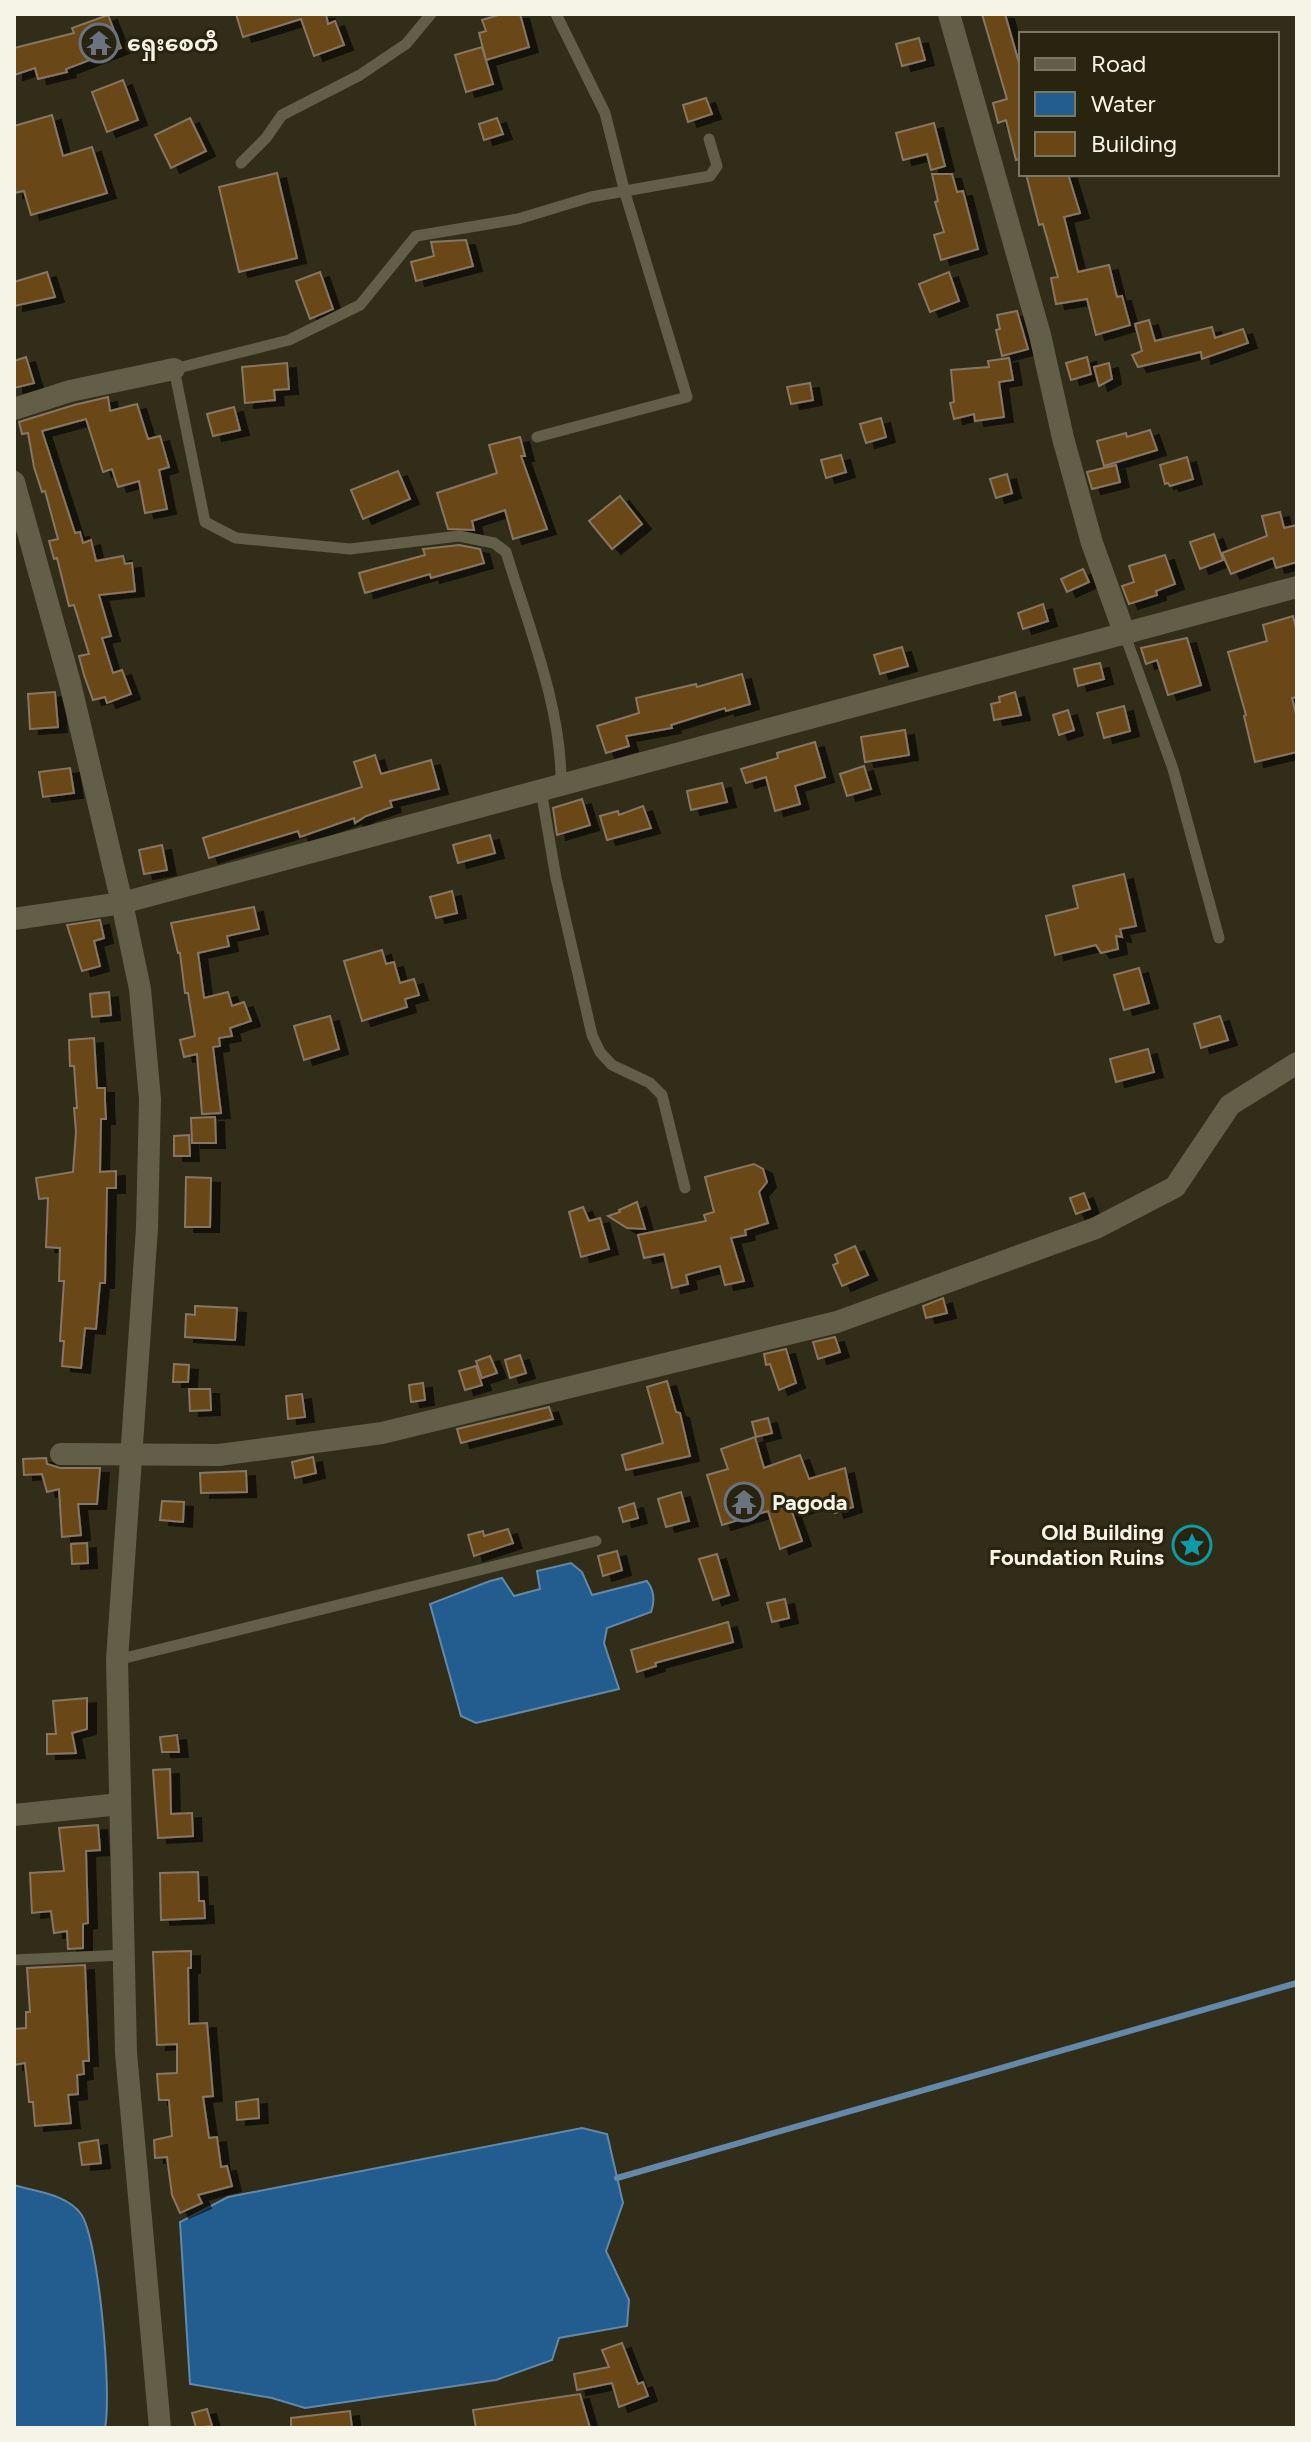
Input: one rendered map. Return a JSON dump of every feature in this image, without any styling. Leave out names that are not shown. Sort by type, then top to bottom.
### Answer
[{"type":"street","points":[[949,14],[1040,335],[1063,438],[1092,543],[1125,635]]},
{"type":"street","points":[[14,409],[70,391],[174,369]]},
{"type":"street","points":[[14,482],[70,683],[122,903],[140,989],[150,1099],[147,1228],[117,1660],[126,2053],[160,2428]]},
{"type":"street","points":[[14,919],[122,903],[1297,587]]},
{"type":"street","points":[[61,1454],[219,1455],[382,1433],[837,1322],[1096,1228],[1175,1187],[1230,1105],[1297,1063]]},
{"type":"street","points":[[14,1815],[120,1804]]},
{"type":"lane","points":[[241,163],[266,138],[282,115],[360,75],[406,44],[431,14]]},
{"type":"lane","points":[[537,437],[687,397],[625,193],[605,113],[556,14]]},
{"type":"lane","points":[[685,1188],[662,1095],[650,1083],[612,1065],[600,1052],[592,1035],[556,878],[551,787],[562,752],[506,552],[494,543],[459,536],[350,549],[236,538],[205,522],[174,369],[289,340],[360,305],[416,236],[518,219],[591,197],[710,176],[717,166],[709,139]]},
{"type":"lane","points":[[1125,635],[1173,769],[1219,938]]},
{"type":"lane","points":[[117,1660],[596,1541]]},
{"type":"lane","points":[[14,1960],[124,1955]]},
{"type":"water","points":[[571,1563],[582,1572],[592,1595],[647,1581],[651,1588],[651,1612],[607,1628],[604,1643],[619,1689],[476,1723],[461,1716],[430,1604],[502,1578],[514,1596],[540,1589],[537,1571]]},
{"type":"water","points":[[582,2128],[607,2134],[623,2203],[606,2251],[629,2300],[627,2326],[559,2338],[552,2360],[496,2380],[305,2408],[272,2398],[190,2384],[180,2222],[228,2197]]},
{"type":"water","points":[[14,2185],[68,2202],[81,2214],[87,2229],[102,2318],[107,2384],[105,2428],[14,2428]]},
{"type":"building","points":[[236,14],[326,14],[328,24],[335,21],[344,45],[314,56],[301,19],[243,37]]},
{"type":"building","points":[[502,14],[520,14],[529,47],[486,60],[479,33],[486,31],[482,20]]},
{"type":"building","points":[[982,14],[1005,14],[1019,63],[1019,159],[1016,160],[1006,120],[998,123],[993,103],[1007,99]]},
{"type":"building","points":[[108,15],[121,48],[66,69],[67,72],[38,79],[35,68],[14,75],[14,48],[74,33],[72,28]]},
{"type":"building","points":[[919,38],[925,60],[902,66],[896,44]]},
{"type":"building","points":[[482,47],[493,84],[466,92],[455,55]]},
{"type":"building","points":[[123,80],[138,120],[107,132],[92,92]]},
{"type":"building","points":[[706,98],[712,114],[688,122],[683,105]]},
{"type":"building","points":[[52,115],[63,156],[92,147],[107,193],[31,215],[24,191],[14,193],[14,126]]},
{"type":"building","points":[[190,118],[206,151],[171,168],[155,135]]},
{"type":"building","points":[[497,118],[503,134],[484,140],[479,124]]},
{"type":"building","points":[[934,123],[945,166],[931,170],[927,154],[903,160],[896,133]]},
{"type":"building","points":[[277,173],[297,258],[239,272],[219,187]]},
{"type":"building","points":[[932,174],[952,174],[957,192],[963,191],[978,249],[941,260],[934,235],[944,232],[935,202],[938,201]]},
{"type":"building","points":[[1027,176],[1069,176],[1080,213],[1064,217],[1078,272],[1109,265],[1117,297],[1122,296],[1130,325],[1096,335],[1087,299],[1056,304],[1051,278],[1058,277],[1043,224],[1039,225]]},
{"type":"building","points":[[466,240],[473,266],[416,281],[411,262],[434,256],[431,242]]},
{"type":"building","points":[[47,272],[55,297],[14,306],[14,282]]},
{"type":"building","points":[[320,272],[333,309],[310,319],[296,281]]},
{"type":"building","points":[[949,272],[959,301],[930,312],[919,284]]},
{"type":"building","points":[[1017,311],[1028,349],[1002,356],[996,330],[1000,329],[997,315]]},
{"type":"building","points":[[1149,320],[1155,341],[1212,327],[1215,338],[1243,329],[1248,343],[1202,359],[1201,352],[1138,367],[1132,355],[1142,351],[1135,324]]},
{"type":"building","points":[[26,357],[34,383],[14,388],[14,361]]},
{"type":"building","points":[[1087,357],[1091,374],[1071,380],[1066,363]]},
{"type":"building","points":[[1009,358],[1013,380],[999,382],[1004,417],[975,421],[974,414],[954,419],[950,403],[954,402],[951,370],[989,367],[988,361]]},
{"type":"building","points":[[287,363],[289,389],[274,390],[275,400],[245,403],[242,367]]},
{"type":"building","points":[[1109,363],[1112,379],[1099,386],[1094,367]]},
{"type":"building","points":[[810,383],[813,400],[791,404],[787,387]]},
{"type":"building","points":[[108,397],[110,411],[137,404],[148,439],[160,436],[169,467],[159,470],[167,509],[145,513],[139,481],[118,487],[112,469],[103,472],[86,419],[42,431],[75,533],[80,532],[83,543],[91,540],[96,561],[123,556],[125,564],[132,563],[135,591],[99,595],[111,636],[102,638],[113,673],[122,670],[131,694],[107,703],[105,697],[93,700],[84,675],[79,656],[89,654],[74,605],[69,606],[57,558],[54,559],[49,541],[58,539],[45,491],[42,492],[34,467],[28,433],[22,434],[19,422]]},
{"type":"building","points":[[234,407],[240,430],[213,436],[207,414]]},
{"type":"building","points":[[881,418],[886,437],[866,443],[860,424]]},
{"type":"building","points":[[1150,430],[1157,450],[1104,466],[1097,441]]},
{"type":"building","points":[[520,437],[525,456],[521,456],[547,529],[513,539],[505,510],[472,521],[474,530],[448,529],[437,493],[497,473],[489,445]]},
{"type":"building","points":[[841,455],[846,472],[826,478],[821,460]]},
{"type":"building","points":[[1187,457],[1193,479],[1170,486],[1165,484],[1160,465]]},
{"type":"building","points":[[1116,465],[1120,482],[1092,489],[1087,472]]},
{"type":"building","points":[[398,471],[410,499],[363,519],[351,490]]},
{"type":"building","points":[[1007,474],[1012,493],[996,498],[990,479]]},
{"type":"building","points":[[620,496],[642,524],[612,549],[589,521]]},
{"type":"building","points":[[1280,512],[1284,528],[1297,525],[1297,562],[1276,568],[1273,558],[1231,574],[1222,553],[1267,536],[1262,516]]},
{"type":"building","points":[[1214,534],[1223,560],[1200,569],[1190,542]]},
{"type":"building","points":[[459,545],[480,549],[484,563],[431,578],[430,574],[365,593],[359,573],[425,555],[423,549]]},
{"type":"building","points":[[1165,555],[1175,584],[1156,591],[1157,595],[1129,604],[1122,586],[1134,582],[1129,566]]},
{"type":"building","points":[[1083,569],[1089,582],[1067,592],[1061,579]]},
{"type":"building","points":[[1043,604],[1048,621],[1023,629],[1018,613]]},
{"type":"building","points":[[1293,616],[1297,632],[1297,697],[1292,698],[1297,718],[1297,752],[1255,762],[1246,715],[1228,652],[1267,641],[1263,625]]},
{"type":"building","points":[[1187,638],[1201,685],[1168,695],[1157,660],[1146,664],[1141,648]]},
{"type":"building","points":[[902,647],[908,666],[880,674],[874,655]]},
{"type":"building","points":[[1100,663],[1104,679],[1078,686],[1074,669]]},
{"type":"building","points":[[742,674],[750,704],[726,711],[725,708],[671,725],[672,728],[626,736],[629,746],[606,753],[597,726],[639,713],[636,698],[696,684],[697,687]]},
{"type":"building","points":[[55,692],[58,727],[30,729],[28,694]]},
{"type":"building","points":[[1015,692],[1021,715],[994,720],[991,704],[1000,702],[999,697]]},
{"type":"building","points":[[1124,706],[1130,731],[1104,738],[1097,713]]},
{"type":"building","points":[[1068,710],[1074,730],[1059,735],[1053,715]]},
{"type":"building","points":[[905,730],[909,755],[865,762],[861,737]]},
{"type":"building","points":[[815,742],[825,777],[795,786],[800,804],[775,811],[766,777],[746,783],[741,769],[778,758],[777,753]]},
{"type":"building","points":[[375,755],[381,774],[431,760],[439,789],[390,801],[392,807],[355,823],[354,818],[300,837],[298,831],[209,858],[203,838],[362,787],[354,762]]},
{"type":"building","points":[[864,766],[871,789],[847,796],[840,774]]},
{"type":"building","points":[[70,768],[74,793],[43,797],[39,772]]},
{"type":"building","points":[[722,783],[727,802],[691,810],[687,791]]},
{"type":"building","points":[[582,799],[590,825],[557,835],[553,808]]},
{"type":"building","points":[[643,806],[651,828],[607,840],[600,816],[618,811],[619,815]]},
{"type":"building","points":[[490,835],[495,853],[458,863],[453,845]]},
{"type":"building","points":[[162,845],[167,870],[144,874],[139,850]]},
{"type":"building","points":[[1124,874],[1136,926],[1120,929],[1122,937],[1116,936],[1118,949],[1101,953],[1096,945],[1055,955],[1046,916],[1078,908],[1073,886]]},
{"type":"building","points":[[452,891],[457,913],[436,918],[430,897]]},
{"type":"building","points":[[254,907],[259,929],[227,936],[229,946],[198,953],[204,998],[228,992],[232,1006],[244,1002],[251,1021],[230,1028],[232,1036],[219,1038],[220,1046],[213,1047],[221,1113],[202,1114],[197,1054],[184,1057],[180,1040],[195,1036],[180,953],[171,923]]},
{"type":"building","points":[[100,920],[104,938],[94,941],[100,966],[82,971],[67,925]]},
{"type":"building","points":[[382,950],[386,964],[394,962],[400,983],[414,979],[419,995],[405,999],[407,1007],[362,1021],[344,961]]},
{"type":"building","points":[[1139,968],[1149,1003],[1124,1010],[1114,975]]},
{"type":"building","points":[[109,992],[111,1015],[92,1017],[90,994]]},
{"type":"building","points":[[330,1016],[339,1049],[304,1060],[294,1026]]},
{"type":"building","points":[[1220,1016],[1228,1040],[1201,1048],[1194,1024]]},
{"type":"building","points":[[94,1038],[97,1088],[105,1088],[106,1119],[101,1119],[100,1172],[116,1171],[116,1188],[107,1188],[105,1283],[100,1283],[96,1329],[85,1328],[81,1368],[62,1366],[64,1341],[60,1341],[64,1281],[59,1281],[60,1248],[46,1247],[48,1198],[39,1199],[36,1178],[73,1172],[74,1108],[77,1108],[69,1040]]},
{"type":"building","points":[[1148,1049],[1154,1072],[1116,1082],[1110,1059]]},
{"type":"building","points":[[215,1117],[216,1143],[192,1143],[191,1118]]},
{"type":"building","points":[[189,1135],[190,1156],[174,1156],[174,1136]]},
{"type":"building","points":[[754,1164],[763,1169],[767,1182],[759,1192],[768,1223],[745,1230],[746,1235],[731,1238],[744,1281],[725,1285],[720,1266],[686,1275],[688,1284],[672,1288],[664,1254],[644,1258],[638,1235],[706,1221],[704,1215],[714,1212],[705,1177]]},
{"type":"building","points":[[186,1177],[211,1178],[210,1227],[185,1227]]},
{"type":"building","points":[[1084,1193],[1090,1209],[1076,1214],[1070,1198]]},
{"type":"building","points":[[637,1202],[645,1229],[627,1228],[608,1216],[620,1212]]},
{"type":"building","points":[[583,1207],[589,1221],[600,1218],[609,1249],[581,1257],[569,1212]]},
{"type":"building","points":[[855,1246],[868,1275],[842,1286],[833,1265],[838,1263],[835,1255]]},
{"type":"building","points":[[943,1298],[947,1313],[926,1318],[923,1306]]},
{"type":"building","points":[[195,1306],[237,1308],[235,1340],[185,1337],[186,1314],[195,1315]]},
{"type":"building","points":[[835,1337],[840,1352],[818,1359],[813,1342]]},
{"type":"building","points":[[786,1349],[796,1383],[779,1390],[764,1354]]},
{"type":"building","points":[[520,1355],[526,1373],[510,1378],[505,1360]]},
{"type":"building","points":[[490,1356],[497,1373],[482,1378],[476,1361]]},
{"type":"building","points":[[174,1364],[189,1365],[188,1382],[173,1382]]},
{"type":"building","points":[[476,1366],[482,1385],[465,1390],[459,1371]]},
{"type":"building","points":[[667,1381],[676,1412],[680,1413],[690,1456],[626,1470],[622,1455],[663,1443],[647,1387]]},
{"type":"building","points":[[423,1383],[425,1400],[411,1402],[409,1385]]},
{"type":"building","points":[[189,1389],[210,1389],[211,1410],[190,1411]]},
{"type":"building","points":[[302,1394],[305,1417],[288,1419],[286,1396]]},
{"type":"building","points":[[549,1407],[553,1419],[461,1443],[457,1429]]},
{"type":"building","points":[[768,1418],[772,1433],[756,1437],[752,1422]]},
{"type":"building","points":[[755,1437],[764,1468],[800,1455],[809,1479],[845,1468],[853,1507],[835,1513],[831,1499],[792,1512],[802,1541],[780,1549],[768,1511],[722,1525],[707,1475],[728,1469],[721,1449]]},
{"type":"building","points":[[313,1457],[316,1473],[295,1478],[292,1462]]},
{"type":"building","points":[[46,1458],[47,1464],[60,1468],[100,1468],[97,1504],[78,1504],[81,1535],[62,1537],[59,1489],[47,1492],[42,1474],[24,1475],[23,1459]]},
{"type":"building","points":[[246,1471],[247,1492],[201,1493],[200,1473]]},
{"type":"building","points":[[681,1492],[689,1521],[666,1527],[658,1499]]},
{"type":"building","points":[[162,1501],[184,1502],[183,1522],[160,1520]]},
{"type":"building","points":[[634,1503],[638,1518],[623,1522],[619,1508]]},
{"type":"building","points":[[508,1529],[513,1543],[474,1556],[468,1535],[483,1531],[484,1536]]},
{"type":"building","points":[[87,1543],[88,1563],[72,1564],[71,1544]]},
{"type":"building","points":[[617,1551],[622,1570],[603,1576],[598,1556]]},
{"type":"building","points":[[717,1554],[729,1595],[713,1600],[699,1559]]},
{"type":"building","points":[[785,1599],[789,1618],[772,1622],[767,1603]]},
{"type":"building","points":[[728,1622],[733,1642],[655,1663],[656,1666],[637,1672],[631,1650]]},
{"type":"building","points":[[87,1698],[87,1729],[72,1733],[76,1753],[47,1754],[47,1734],[56,1734],[53,1701]]},
{"type":"building","points":[[177,1735],[179,1752],[162,1752],[160,1737]]},
{"type":"building","points":[[170,1769],[171,1814],[192,1813],[193,1836],[158,1838],[153,1770]]},
{"type":"building","points":[[98,1825],[100,1850],[86,1851],[88,1923],[83,1924],[83,1948],[68,1949],[67,1931],[54,1933],[51,1911],[32,1913],[30,1873],[64,1871],[59,1828]]},
{"type":"building","points":[[198,1872],[199,1901],[204,1901],[205,1918],[161,1920],[160,1873]]},
{"type":"building","points":[[191,1951],[191,1968],[188,1968],[189,2024],[207,2023],[213,2096],[203,2097],[209,2138],[217,2137],[221,2167],[227,2166],[232,2186],[198,2195],[202,2203],[180,2213],[172,2195],[167,2157],[155,2158],[154,2140],[172,2136],[169,2100],[159,2100],[157,2074],[177,2073],[177,2044],[157,2045],[153,1952]]},
{"type":"building","points":[[85,1965],[89,2061],[83,2061],[84,2074],[77,2075],[78,2094],[68,2095],[71,2123],[35,2126],[25,2063],[14,2065],[14,2029],[26,2028],[26,2012],[30,2012],[27,1968]]},
{"type":"building","points":[[258,2099],[259,2118],[237,2120],[236,2102]]},
{"type":"building","points":[[98,2140],[101,2163],[82,2165],[79,2143]]},
{"type":"building","points":[[622,2343],[638,2384],[643,2382],[648,2396],[619,2407],[612,2383],[577,2390],[574,2374],[609,2367],[602,2350]]},
{"type":"building","points":[[580,2394],[590,2428],[476,2428],[473,2410]]},
{"type":"building","points":[[207,2409],[212,2426],[196,2428],[192,2413]]},
{"type":"building","points":[[350,2411],[352,2428],[291,2428],[291,2418]]},
{"type":"waterway","points":[[617,2178],[1297,1983]]},
{"type":"place","name":"ရှေးစေတီ","points":[[99,43]]},
{"type":"place","name":"Pagoda","points":[[744,1502]]},
{"type":"place","name":"Old Building Foundation Ruins","points":[[1192,1545]]}]
